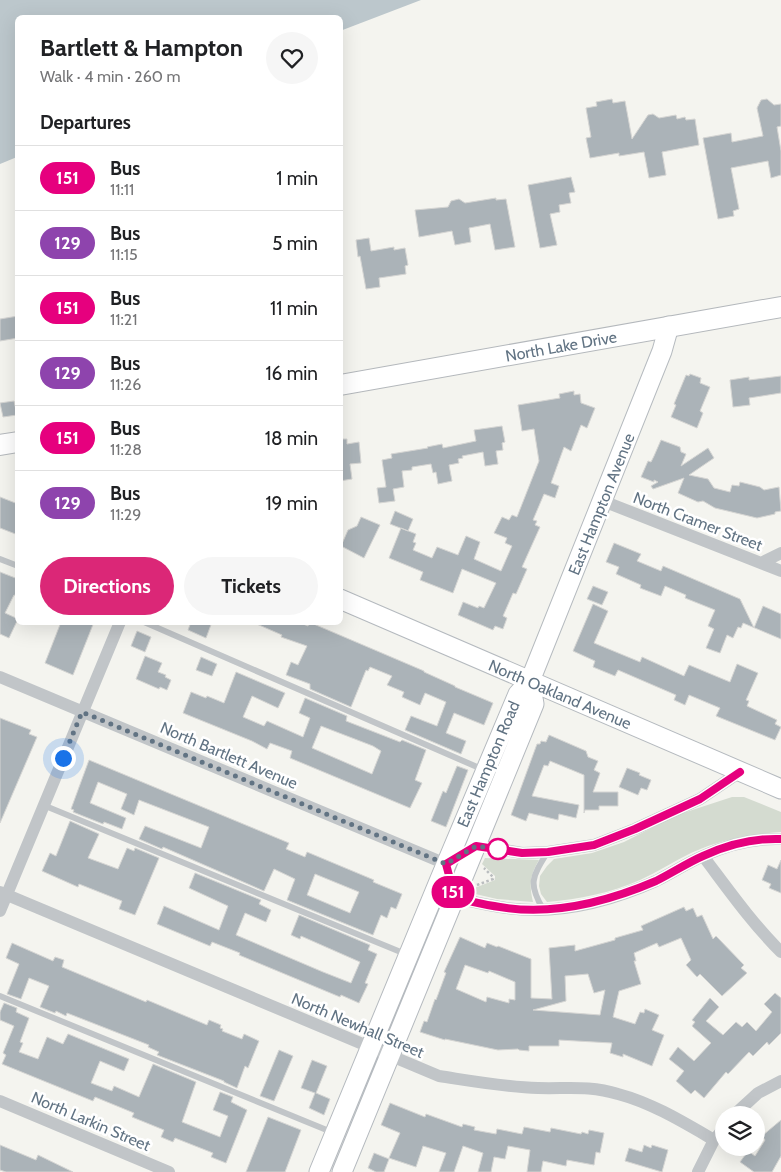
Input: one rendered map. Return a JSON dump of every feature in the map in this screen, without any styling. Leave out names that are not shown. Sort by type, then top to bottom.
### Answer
[{"type":"main road","name":"North Lake Drive","points":[[343,384],[781,306]]},
{"type":"main road","name":"East Hampton Avenue","points":[[530,681],[662,351],[669,326]]},
{"type":"main road","points":[[0,445],[15,442]]},
{"type":"main road","name":"North Oakland Avenue","points":[[343,600],[781,788]]},
{"type":"main road","name":"East Hampton Road","points":[[319,1172],[518,694],[530,681]]},
{"type":"main road","name":"East Hampton Road","points":[[342,1172],[534,704],[530,681]]},
{"type":"street","name":"North Cramer Street","points":[[603,501],[781,571]]},
{"type":"street","points":[[762,563],[781,553]]},
{"type":"street","points":[[0,911],[3,894],[44,805],[119,625]]},
{"type":"street","name":"North Bartlett Avenue","points":[[0,677],[446,864]]},
{"type":"street","points":[[740,772],[700,799],[635,829],[594,845],[548,852],[522,853],[476,846],[446,864],[455,898],[501,908],[525,910],[580,906],[607,900],[656,880],[703,856],[743,842],[781,839]]},
{"type":"street","points":[[703,856],[735,900],[781,952]]},
{"type":"street","name":"North Newhall Street","points":[[3,894],[439,1076],[492,1084],[538,1088],[587,1087],[617,1093],[650,1105],[714,1140]]},
{"type":"street","points":[[744,1106],[758,1093],[781,1081]]},
{"type":"street","name":"North Larkin Street","points":[[0,1101],[169,1172]]},
{"type":"street","points":[[698,1172],[714,1140]]},
{"type":"lane","points":[[0,559],[15,565]]},
{"type":"lane","points":[[151,625],[485,771]]},
{"type":"lane","points":[[44,805],[408,955]]},
{"type":"lane","points":[[544,909],[535,895],[534,880],[536,870],[548,852]]},
{"type":"lane","points":[[0,996],[335,1134]]},
{"type":"path","points":[[471,887],[494,877],[480,864]]},
{"type":"shaded area","points":[[0,0],[421,0],[343,30],[343,15],[15,15],[15,158],[0,164]]},
{"type":"shaded area","points":[[732,797],[744,797],[781,812],[781,832],[758,834],[724,841],[691,853],[629,885],[606,892],[547,902],[541,894],[539,886],[540,876],[554,859],[592,853],[624,842],[677,815]]},
{"type":"shaded area","points":[[485,858],[539,860],[531,880],[533,902],[497,899],[471,893],[472,889],[495,880],[495,876],[482,864]]},
{"type":"building","points":[[612,99],[613,103],[625,101],[632,139],[648,115],[653,114],[659,118],[676,115],[677,119],[685,117],[686,120],[695,119],[699,145],[662,152],[666,175],[649,178],[644,152],[619,156],[619,153],[590,158],[586,138],[591,137],[586,108],[597,106],[596,102]]},
{"type":"building","points":[[767,99],[774,105],[781,104],[781,126],[777,127],[781,151],[781,175],[771,178],[768,161],[731,168],[739,209],[733,211],[734,216],[718,219],[703,138],[731,133],[732,142],[763,136],[757,108],[761,100]]},
{"type":"building","points":[[571,177],[575,192],[569,193],[571,203],[559,205],[560,212],[550,214],[557,245],[540,248],[528,185]]},
{"type":"building","points":[[496,198],[496,200],[506,199],[515,247],[495,250],[490,224],[469,228],[471,242],[455,245],[452,231],[419,237],[415,210],[448,207],[451,201],[459,199],[465,203]]},
{"type":"building","points":[[369,238],[371,251],[394,247],[394,250],[405,248],[408,265],[405,266],[406,274],[379,278],[380,287],[366,289],[356,240]]},
{"type":"building","points":[[15,316],[15,338],[0,341],[0,319]]},
{"type":"building","points":[[690,374],[701,378],[700,383],[710,387],[700,411],[703,413],[697,428],[671,417],[676,405],[674,404],[686,375],[689,376]]},
{"type":"building","points":[[781,376],[781,393],[749,398],[750,405],[733,407],[730,380],[749,377],[749,380]]},
{"type":"building","points":[[574,391],[574,395],[580,394],[581,403],[595,408],[587,428],[581,425],[571,451],[564,447],[551,483],[559,486],[555,498],[544,494],[533,520],[537,521],[535,525],[540,527],[522,567],[527,569],[516,594],[513,593],[503,616],[507,618],[503,629],[495,626],[493,630],[458,615],[463,602],[478,608],[479,606],[484,608],[496,583],[462,569],[453,593],[420,580],[423,572],[389,558],[401,528],[416,534],[413,542],[416,543],[413,550],[432,558],[437,547],[458,555],[466,536],[480,542],[474,559],[501,571],[512,546],[505,543],[507,538],[494,533],[502,517],[509,520],[512,515],[517,517],[539,461],[534,429],[522,431],[518,405],[560,398],[559,394]]},
{"type":"building","points":[[14,401],[15,415],[3,417],[0,403]]},
{"type":"building","points":[[502,426],[505,442],[502,443],[503,450],[496,451],[498,464],[485,466],[483,452],[462,456],[463,458],[458,459],[459,463],[449,465],[452,481],[438,484],[436,472],[433,473],[431,464],[412,467],[412,470],[402,471],[404,487],[393,489],[395,501],[379,503],[377,488],[386,487],[382,460],[392,458],[391,454],[442,444],[443,448],[476,441],[474,430]]},
{"type":"building","points":[[343,439],[347,439],[347,444],[359,442],[361,463],[350,464],[352,479],[343,480]]},
{"type":"building","points":[[661,440],[680,447],[681,452],[686,454],[681,466],[708,448],[714,458],[689,475],[708,479],[714,488],[730,492],[732,485],[739,486],[740,482],[760,487],[764,490],[779,487],[781,511],[757,518],[715,508],[703,501],[698,502],[678,493],[684,478],[653,489],[651,486],[658,482],[641,477],[648,461],[651,462]]},
{"type":"building","points":[[0,497],[15,503],[15,534],[0,528]]},
{"type":"building","points":[[395,511],[413,519],[408,531],[390,524]]},
{"type":"building","points":[[361,517],[380,525],[364,558],[343,547],[343,541],[348,530],[357,526]]},
{"type":"building","points":[[614,543],[641,554],[637,561],[661,571],[663,566],[740,599],[754,628],[743,623],[741,628],[738,627],[733,638],[727,635],[720,653],[706,648],[714,629],[708,626],[715,610],[685,598],[686,595],[665,586],[661,596],[640,588],[641,585],[616,574],[619,567],[606,562]]},
{"type":"building","points":[[0,572],[15,578],[15,595],[5,613],[15,618],[15,625],[9,638],[0,634]]},
{"type":"building","points":[[593,586],[608,592],[602,605],[587,599]]},
{"type":"building","points":[[593,604],[608,611],[594,643],[640,662],[642,657],[684,676],[689,665],[730,682],[737,664],[758,673],[746,700],[749,701],[747,706],[777,720],[775,724],[781,727],[775,740],[716,716],[720,708],[689,695],[685,705],[674,700],[676,695],[618,670],[615,676],[593,667],[595,661],[573,651]]},
{"type":"building","points":[[763,606],[781,614],[781,639],[754,628]]},
{"type":"building","points":[[60,625],[93,625],[73,675],[45,663]]},
{"type":"building","points":[[190,625],[211,625],[206,638],[188,630]]},
{"type":"building","points":[[259,625],[316,625],[493,703],[484,725],[454,713],[446,733],[466,741],[461,754],[405,730],[411,716],[437,726],[446,702],[425,693],[420,705],[402,697],[404,692],[387,685],[392,676],[370,667],[368,671],[366,670],[351,707],[310,689],[310,684],[286,675],[291,662],[298,665],[307,646],[281,637],[282,635]]},
{"type":"building","points":[[137,631],[151,637],[145,652],[131,646]]},
{"type":"building","points":[[145,656],[162,663],[158,672],[166,675],[165,677],[171,680],[167,690],[160,687],[159,689],[136,679]]},
{"type":"building","points":[[201,657],[217,664],[212,676],[196,670]]},
{"type":"building","points":[[236,672],[285,693],[278,708],[252,696],[243,717],[264,726],[267,721],[303,737],[310,718],[299,713],[305,698],[347,716],[346,721],[426,750],[415,780],[422,783],[410,808],[290,758],[292,751],[270,743],[267,749],[183,713],[191,692],[224,703]],"holes":[[[321,726],[373,746],[381,751],[372,774],[312,748]]]},
{"type":"building","points":[[0,718],[31,730],[29,734],[37,737],[0,823]]},
{"type":"building","points":[[549,735],[586,751],[588,757],[598,761],[594,770],[600,773],[593,792],[618,792],[618,806],[599,806],[599,810],[585,810],[584,813],[584,775],[550,761],[548,766],[544,765],[532,796],[579,805],[576,818],[559,814],[558,820],[529,813],[526,821],[511,815],[537,744],[540,744],[541,741],[546,742]]},
{"type":"building","points":[[89,760],[289,843],[286,849],[305,857],[307,852],[402,894],[396,909],[391,907],[387,918],[381,915],[373,935],[287,900],[295,879],[274,869],[264,891],[163,847],[162,849],[139,839],[145,826],[201,848],[209,827],[139,800],[134,815],[121,809],[127,794],[98,782],[90,803],[126,818],[122,829],[104,822],[103,824],[73,812],[74,810],[71,809]],"holes":[[[315,874],[359,892],[350,913],[307,895]]]},
{"type":"building","points":[[457,766],[468,770],[446,827],[431,821],[443,791],[446,793]]},
{"type":"building","points":[[627,768],[651,780],[647,790],[641,788],[638,795],[619,787]]},
{"type":"building","points":[[70,821],[99,834],[88,858],[118,869],[127,848],[134,851],[135,848],[159,858],[135,915],[119,909],[122,901],[79,884],[78,887],[42,871],[50,853],[56,856]]},
{"type":"building","points":[[781,860],[781,893],[769,888],[771,884],[762,880],[768,865],[777,869]]},
{"type":"building","points":[[195,873],[261,900],[259,904],[271,910],[266,922],[245,913],[236,935],[323,972],[351,983],[360,962],[301,936],[300,939],[291,935],[299,915],[370,945],[368,950],[377,954],[365,983],[368,984],[359,1003],[341,995],[340,997],[212,942],[210,946],[157,924],[164,906],[219,930],[228,906],[189,888]]},
{"type":"building","points":[[684,907],[686,911],[693,908],[697,917],[702,915],[713,939],[716,936],[744,965],[741,968],[747,973],[722,996],[700,974],[697,977],[686,965],[691,960],[681,938],[659,947],[657,943],[634,953],[636,961],[634,961],[641,984],[619,991],[613,1017],[635,1024],[640,1012],[644,1013],[645,1009],[659,1015],[652,1030],[664,1035],[652,1066],[623,1054],[623,1057],[610,1053],[612,1043],[559,1040],[559,1046],[529,1046],[529,1051],[518,1049],[498,1050],[445,1040],[420,1032],[424,1021],[427,1022],[446,973],[444,972],[460,937],[485,948],[487,943],[531,959],[531,998],[552,999],[549,948],[575,945],[575,951],[643,930],[641,926]],"holes":[[[465,965],[488,973],[489,971],[515,982],[515,1000],[509,999],[509,1003],[487,997],[486,1002],[456,989]],[[588,974],[594,993],[605,990],[600,1015],[533,1010],[566,1001],[565,976]]]},
{"type":"building","points":[[12,943],[53,961],[55,957],[64,960],[62,967],[146,1002],[147,1000],[207,1025],[209,1020],[221,1025],[222,1031],[242,1039],[244,1034],[259,1041],[248,1068],[245,1066],[237,1088],[224,1081],[157,1055],[159,1052],[148,1047],[149,1045],[67,1013],[66,1016],[40,1007],[49,986],[29,978],[21,999],[7,994],[19,964],[6,958]]},
{"type":"building","points":[[775,993],[781,998],[781,1033],[769,1045],[767,1042],[753,1056],[749,1052],[728,1074],[726,1072],[704,1098],[695,1090],[691,1094],[676,1081],[684,1071],[669,1059],[678,1047],[694,1061],[711,1043],[692,1026],[695,1022],[692,1020],[710,998],[719,1007],[706,1021],[723,1035],[736,1022],[742,1027],[747,1022],[756,1031],[772,1012],[764,1004]]},
{"type":"building","points":[[4,1003],[17,1008],[16,1012],[29,1018],[20,1042],[23,1043],[19,1052],[38,1059],[47,1037],[63,1044],[68,1034],[129,1059],[124,1071],[100,1061],[91,1083],[112,1091],[114,1086],[139,1097],[153,1064],[196,1082],[182,1122],[220,1137],[228,1116],[213,1110],[220,1092],[233,1097],[231,1102],[247,1110],[226,1163],[211,1157],[213,1153],[175,1138],[173,1142],[161,1137],[164,1130],[132,1117],[134,1113],[95,1097],[93,1101],[2,1064],[6,1055],[3,1053],[14,1026],[0,1020],[0,1012]]},
{"type":"building","points":[[279,1050],[293,1056],[274,1101],[260,1096]]},
{"type":"building","points":[[312,1060],[327,1066],[316,1093],[330,1099],[324,1115],[309,1108],[315,1093],[301,1088]]},
{"type":"building","points":[[390,1103],[425,1117],[426,1114],[462,1127],[463,1124],[475,1127],[474,1130],[496,1134],[497,1129],[522,1134],[524,1127],[550,1132],[551,1128],[581,1134],[582,1132],[588,1134],[589,1130],[604,1133],[600,1153],[596,1152],[594,1165],[567,1160],[566,1166],[543,1161],[541,1172],[527,1172],[530,1150],[508,1146],[505,1159],[494,1157],[491,1172],[478,1172],[483,1153],[463,1146],[454,1172],[439,1172],[446,1153],[423,1146],[416,1167],[389,1158],[400,1133],[381,1125]]},
{"type":"building","points":[[268,1117],[301,1130],[285,1172],[246,1172]]},
{"type":"building","points":[[781,1120],[781,1156],[772,1172],[754,1172],[740,1162],[744,1156],[765,1156],[765,1133]]},
{"type":"building","points":[[0,1145],[36,1160],[38,1155],[73,1172],[6,1172],[0,1170]]},
{"type":"building","points":[[644,1145],[651,1148],[652,1145],[668,1150],[662,1172],[625,1161],[629,1148],[642,1152]]},
{"type":"building","points":[[374,1153],[389,1159],[384,1172],[376,1172],[368,1168]]},
{"type":"bus line","name":"151","points":[[740,772],[700,799],[635,829],[594,845],[548,852],[522,853],[476,846],[446,864],[455,898],[501,908],[525,910],[580,906],[607,900],[656,880],[703,856],[743,842],[781,839]]},
{"type":"route","points":[[63,758],[82,712],[446,864],[476,846],[505,850],[498,849]]}]
